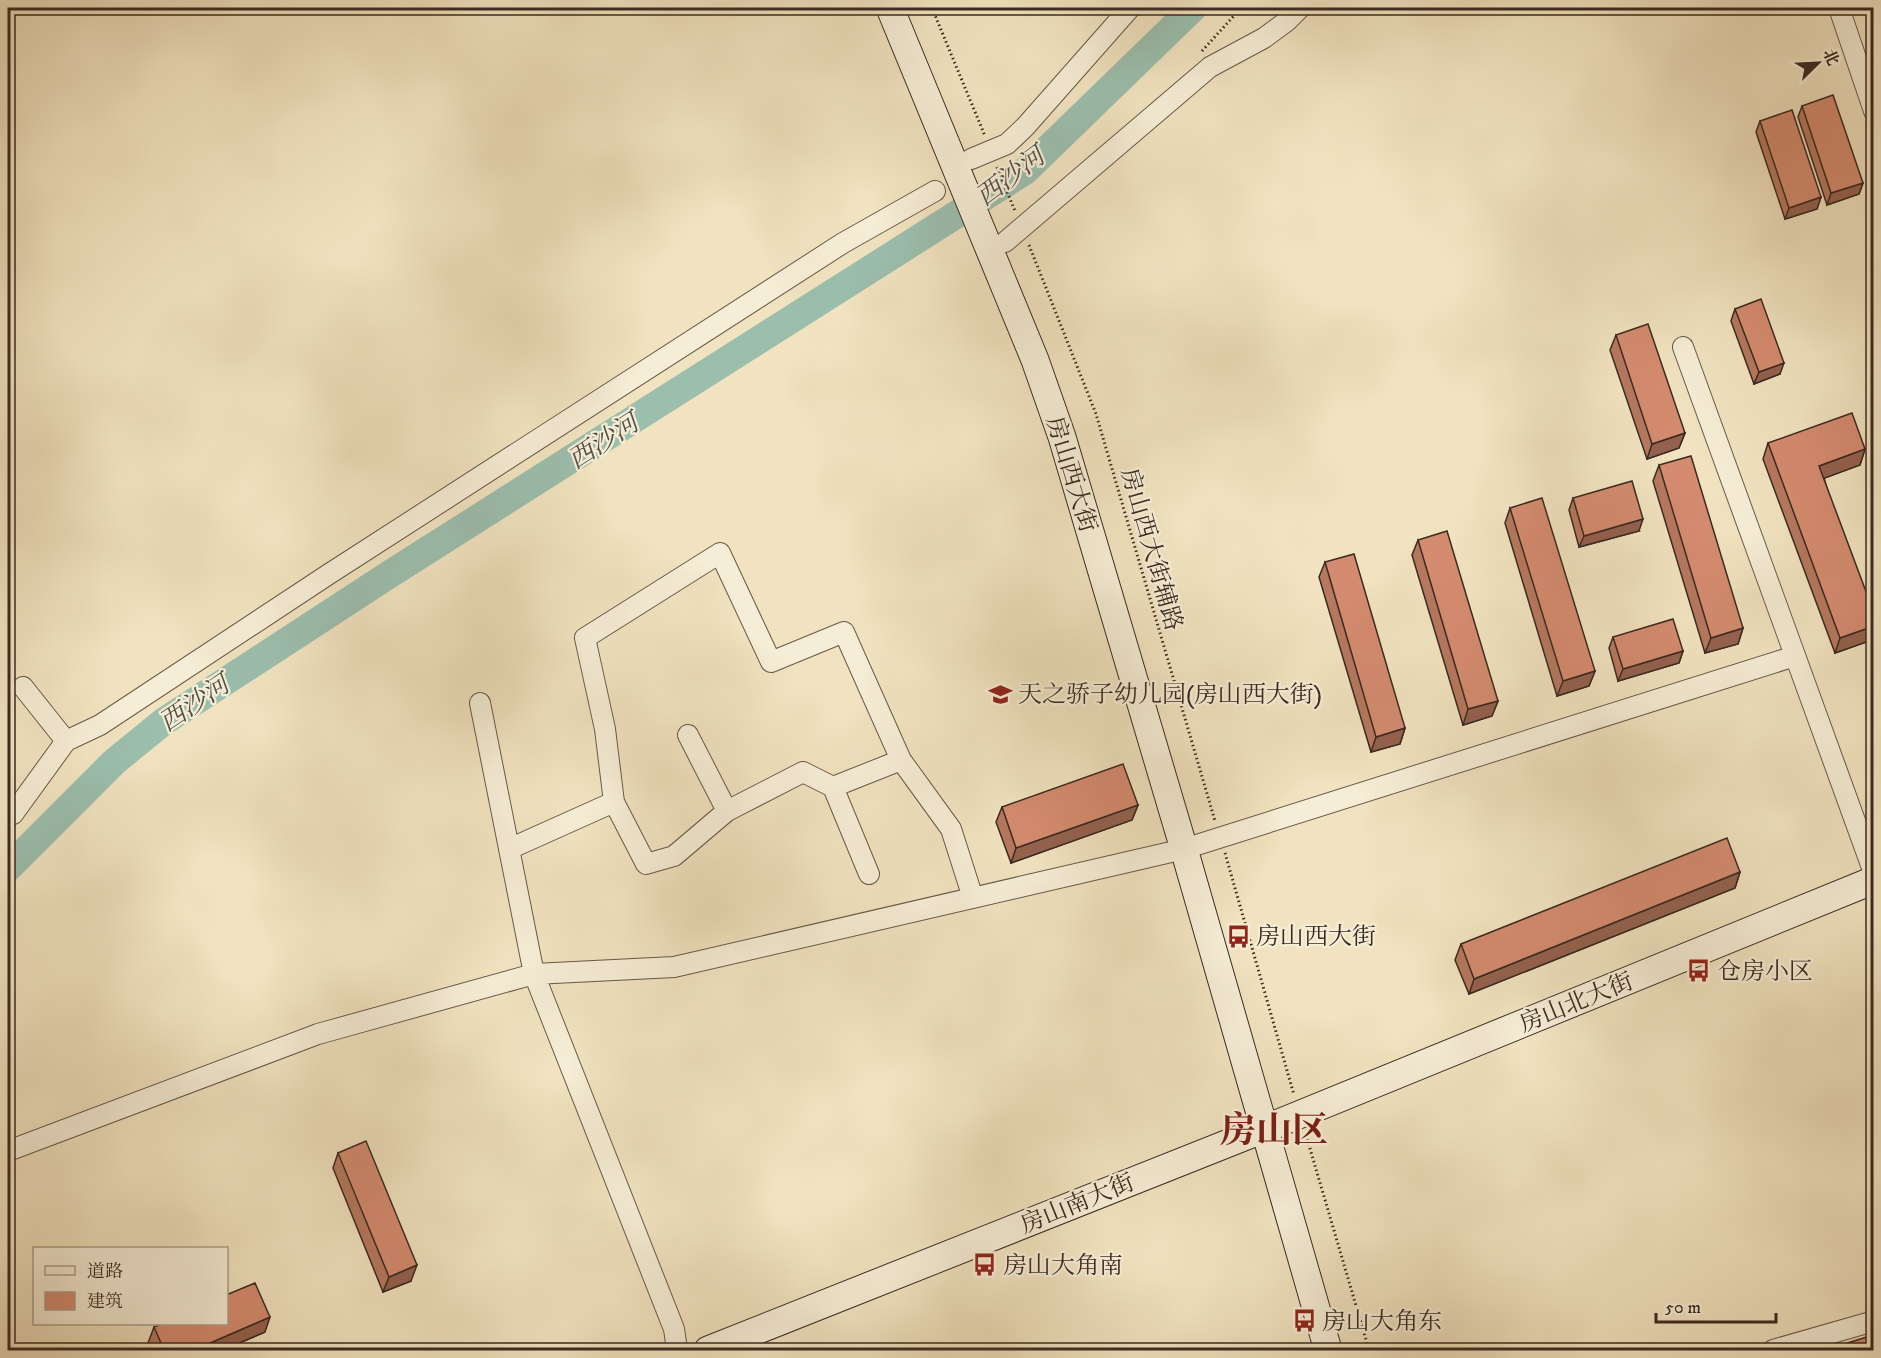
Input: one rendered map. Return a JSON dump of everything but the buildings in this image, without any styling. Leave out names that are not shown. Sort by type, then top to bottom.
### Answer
[{"type":"main road","name":"房山西大街","points":[[890,8],[979,166]]},
{"type":"main road","name":"房山西大街","points":[[909,8],[1004,226],[1052,358],[1104,517],[1281,1122]]},
{"type":"main road","name":"房山北大街","points":[[1281,1122],[1874,880]]},
{"type":"main road","name":"房山南大街","points":[[708,1350],[1281,1122]]},
{"type":"main road","points":[[1281,1122],[1328,1350]]},
{"type":"main road","points":[[1281,1122],[1344,1350]]},
{"type":"street","points":[[979,166],[1025,128],[1131,8]]},
{"type":"street","points":[[1004,226],[1210,67],[1264,38],[1300,8]]},
{"type":"street","points":[[1839,8],[1874,111]]},
{"type":"street","points":[[8,816],[12,814],[66,741],[100,725],[329,574],[843,243],[935,191]]},
{"type":"street","points":[[1683,347],[1874,873]]},
{"type":"street","points":[[869,874],[833,787],[803,772],[727,811],[674,856],[646,864],[614,802],[605,729],[585,639],[720,553],[771,662],[844,633],[902,760],[951,829],[973,898]]},
{"type":"street","points":[[8,1151],[318,1034],[534,974],[674,967],[1201,844],[1795,656]]},
{"type":"street","points":[[23,687],[66,741]]},
{"type":"street","points":[[480,703],[534,974],[674,1329],[676,1350]]},
{"type":"street","points":[[688,735],[727,811]]},
{"type":"street","points":[[833,787],[902,760]]},
{"type":"street","points":[[509,849],[614,802]]},
{"type":"street","points":[[1773,1350],[1874,1321]]},
{"type":"path","name":"房山西大街辅路","points":[[932,8],[979,166],[1004,226],[1096,414],[1201,844],[1281,1122],[1369,1350]]},
{"type":"waterway","name":"西沙河","points":[[8,868],[114,762],[163,722],[390,574],[1025,171],[1193,8]]},
{"type":"place","name":"天之骄子幼儿园(房山西大街)","points":[[1000,694]]},
{"type":"place","name":"房山西大街","points":[[1238,936]]},
{"type":"place","name":"仓房小区","points":[[1699,971]]},
{"type":"place","name":"房山大角南","points":[[985,1265]]},
{"type":"place","name":"房山大角东","points":[[1304,1321]]},
{"type":"district","name":"房山区","points":[[1274,1129]]}]
